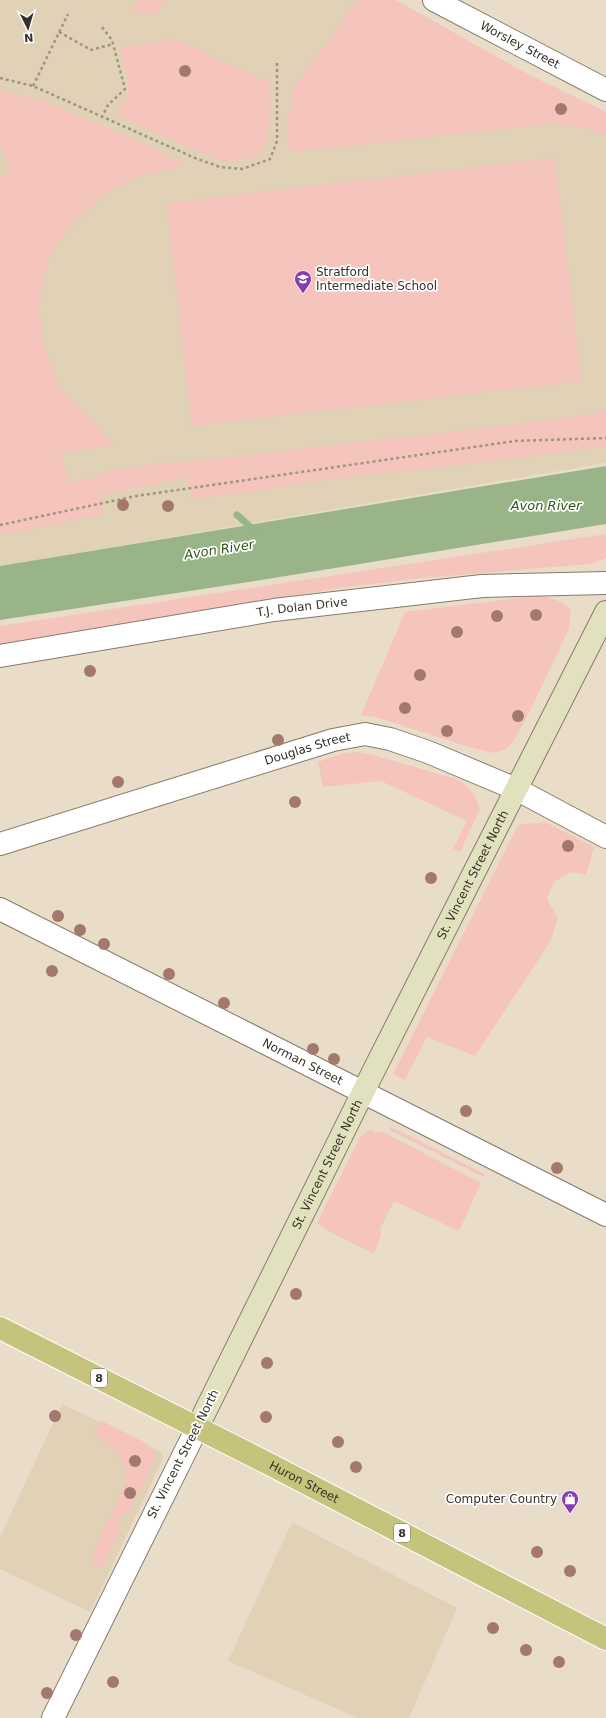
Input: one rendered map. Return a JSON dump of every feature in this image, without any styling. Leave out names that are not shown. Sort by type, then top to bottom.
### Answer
[{"type":"main road","name":"Huron Street","points":[[0,1328],[271,1465],[606,1639]]},
{"type":"street","name":"Worsley Street","points":[[434,0],[606,90]]},
{"type":"street","name":"T.J. Dolan Drive","points":[[0,656],[296,607],[482,586],[606,583]]},
{"type":"street","name":"St. Vincent Street North","points":[[53,1718],[363,1092],[606,612]]},
{"type":"street","name":"Douglas Street","points":[[0,844],[333,740],[365,734],[390,739],[428,752],[516,789],[606,837]]},
{"type":"street","name":"Norman Street","points":[[0,909],[606,1215]]},
{"type":"path","points":[[33,86],[50,54],[68,14]]},
{"type":"path","points":[[102,27],[112,40],[125,89],[108,106],[102,117]]},
{"type":"path","points":[[59,32],[91,50],[113,44]]},
{"type":"path","points":[[0,78],[33,86],[195,158],[220,167],[242,168],[270,158],[277,141],[277,62]]},
{"type":"path","points":[[0,525],[136,496],[515,441],[606,438]]},
{"type":"shaded area","name":"Stratford Intermediate School","points":[[0,0],[366,0],[606,125],[606,463],[0,566]]},
{"type":"shaded area","points":[[138,0],[165,0],[157,13],[131,13]]},
{"type":"shaded area","points":[[357,0],[396,0],[526,73],[606,112],[606,136],[587,128],[555,123],[291,152],[286,127],[294,86]]},
{"type":"shaded area","points":[[172,39],[191,46],[231,66],[270,82],[270,120],[266,139],[258,157],[222,162],[117,115],[118,109],[126,98],[128,90],[126,72],[119,48]]},
{"type":"shaded area","points":[[0,90],[46,102],[161,151],[184,166],[142,175],[105,193],[68,229],[49,258],[39,303],[42,342],[58,386],[114,445],[61,453],[68,482],[97,478],[97,474],[158,463],[186,462],[522,424],[593,414],[606,409],[606,446],[320,480],[211,497],[192,498],[186,477],[101,495],[104,514],[0,535],[0,177],[11,171],[0,145]]},
{"type":"shaded area","points":[[555,158],[581,381],[192,426],[166,203]]},
{"type":"shaded area","points":[[606,534],[606,558],[590,564],[423,578],[346,587],[0,644],[0,626]]},
{"type":"shaded area","points":[[541,595],[564,603],[571,610],[569,629],[528,715],[513,742],[506,749],[494,753],[469,747],[376,717],[361,715],[405,612]]},
{"type":"shaded area","points":[[357,752],[373,755],[456,779],[468,788],[474,795],[480,809],[460,852],[453,849],[467,821],[381,781],[323,787],[318,762],[344,753]]},
{"type":"shaded area","points":[[545,822],[594,847],[586,875],[571,872],[554,882],[547,899],[558,918],[550,942],[475,1056],[427,1037],[405,1080],[393,1074],[518,825]]},
{"type":"shaded area","points":[[389,1127],[396,1129],[485,1174],[484,1177],[390,1130]]},
{"type":"shaded area","points":[[372,1130],[375,1133],[383,1132],[481,1183],[459,1231],[394,1201],[380,1229],[381,1235],[374,1254],[330,1232],[317,1223],[359,1139],[367,1131]]},
{"type":"shaded area","points":[[62,1404],[159,1451],[164,1457],[90,1612],[0,1569],[0,1537]]},
{"type":"shaded area","points":[[100,1420],[146,1443],[153,1451],[155,1459],[128,1514],[124,1513],[119,1520],[122,1524],[102,1567],[93,1562],[92,1556],[127,1478],[125,1466],[120,1457],[96,1435],[96,1430]]},
{"type":"shaded area","points":[[292,1522],[457,1608],[409,1718],[358,1718],[228,1661]]},
{"type":"water","name":"Avon River","points":[[606,466],[606,524],[255,581],[0,620],[0,566]]},
{"type":"waterway","points":[[237,515],[255,531]]},
{"type":"place","name":"Stratford Intermediate School","points":[[303,294]]},
{"type":"place","name":"Computer Country","points":[[570,1514]]}]
